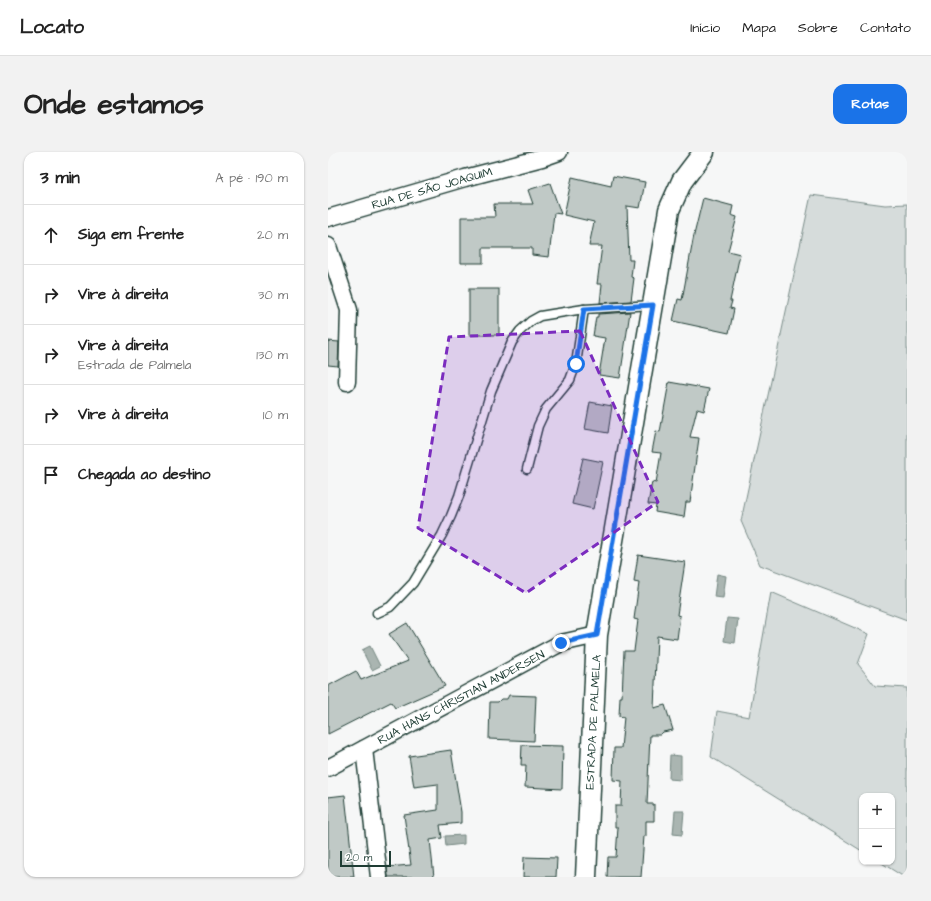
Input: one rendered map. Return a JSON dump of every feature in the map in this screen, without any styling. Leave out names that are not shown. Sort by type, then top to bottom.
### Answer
[{"type":"street","name":"RUA DE SÃO JOAQUIM","points":[[328,218],[559,152]]},
{"type":"street","name":"ESTRADA DE PALMELA","points":[[586,877],[597,635],[669,210],[682,181],[704,152]]},
{"type":"street","points":[[328,246],[349,310],[346,382]]},
{"type":"street","name":"RUA HANS CHRISTIAN ANDERSEN","points":[[328,768],[561,643],[597,635]]},
{"type":"street","points":[[364,749],[379,877]]},
{"type":"lane","points":[[376,613],[390,607],[413,583],[445,529],[459,496],[491,391],[512,342],[520,331],[531,321],[540,316],[584,309],[653,305]]},
{"type":"lane","points":[[527,469],[538,426],[546,409],[570,380],[576,364],[584,309]]},
{"type":"highlighted area","points":[[580,331],[658,502],[526,593],[418,528],[449,337]]},
{"type":"shaded area","points":[[811,195],[885,205],[907,204],[907,620],[760,565],[741,521]]},
{"type":"shaded area","points":[[717,574],[726,576],[723,598],[714,597]]},
{"type":"shaded area","points":[[771,592],[869,634],[858,664],[875,686],[907,688],[907,877],[904,877],[885,865],[895,865],[895,793],[859,793],[859,849],[711,757],[717,711],[749,717]]},
{"type":"shaded area","points":[[727,618],[738,619],[735,643],[724,641]]},
{"type":"shaded area","points":[[370,646],[380,666],[372,670],[362,650]]},
{"type":"shaded area","points":[[670,755],[681,756],[681,780],[669,779]]},
{"type":"shaded area","points":[[675,811],[684,811],[682,835],[673,834]]},
{"type":"shaded area","points":[[464,835],[464,844],[446,846],[445,836]]},
{"type":"building","points":[[613,176],[645,182],[640,208],[627,206],[629,260],[633,260],[631,277],[634,278],[631,301],[600,303],[602,284],[597,284],[602,246],[589,246],[594,222],[564,215],[572,177],[611,186]]},
{"type":"building","points":[[550,183],[561,214],[554,213],[549,257],[532,255],[532,248],[483,248],[483,263],[461,263],[461,217],[495,217],[494,204],[533,204],[528,190]]},
{"type":"building","points":[[703,198],[733,206],[731,215],[737,217],[728,251],[740,254],[730,301],[732,301],[730,308],[734,309],[729,333],[673,321],[678,299],[682,300],[694,235]]},
{"type":"building","points":[[469,289],[499,289],[499,335],[469,335]]},
{"type":"building","points":[[630,312],[620,378],[599,375],[605,338],[593,336],[596,317],[598,317],[598,314]]},
{"type":"building","points":[[328,341],[339,342],[338,366],[328,365]]},
{"type":"building","points":[[669,382],[709,389],[704,411],[697,409],[690,437],[699,438],[690,502],[686,502],[684,517],[655,512],[656,505],[648,504],[652,482],[656,483],[661,453],[652,452],[656,431],[660,432]]},
{"type":"building","points":[[590,402],[612,406],[608,433],[585,429]]},
{"type":"building","points":[[583,458],[603,462],[593,509],[572,504]]},
{"type":"building","points":[[638,555],[685,562],[677,615],[680,616],[677,639],[657,636],[654,708],[665,705],[673,730],[663,732],[660,735],[650,735],[647,804],[654,804],[654,821],[646,821],[646,836],[644,836],[641,877],[607,877],[608,857],[616,857],[618,827],[615,827],[615,806],[621,806],[622,781],[613,780],[614,748],[621,748],[624,717],[619,716],[620,697],[622,697],[624,651],[634,651],[638,620],[634,619],[639,583],[634,582]]},
{"type":"building","points":[[407,623],[445,686],[395,708],[391,702],[328,734],[328,686],[356,671],[361,680],[408,661],[389,634]]},
{"type":"building","points":[[509,695],[536,696],[534,741],[489,739],[490,702],[498,702],[501,699],[507,699]]},
{"type":"building","points":[[522,745],[563,746],[562,789],[525,787],[526,765],[521,765]]},
{"type":"building","points":[[451,750],[461,812],[461,823],[440,825],[442,838],[430,840],[434,877],[388,877],[387,867],[411,865],[404,815],[438,810],[438,784],[414,787],[409,756]]},
{"type":"building","points":[[345,795],[354,877],[328,877],[328,797]]},
{"type":"building","points":[[524,857],[557,858],[556,877],[523,877]]},
{"type":"route","points":[[561,643],[597,635],[653,305],[584,309],[576,364]]}]
